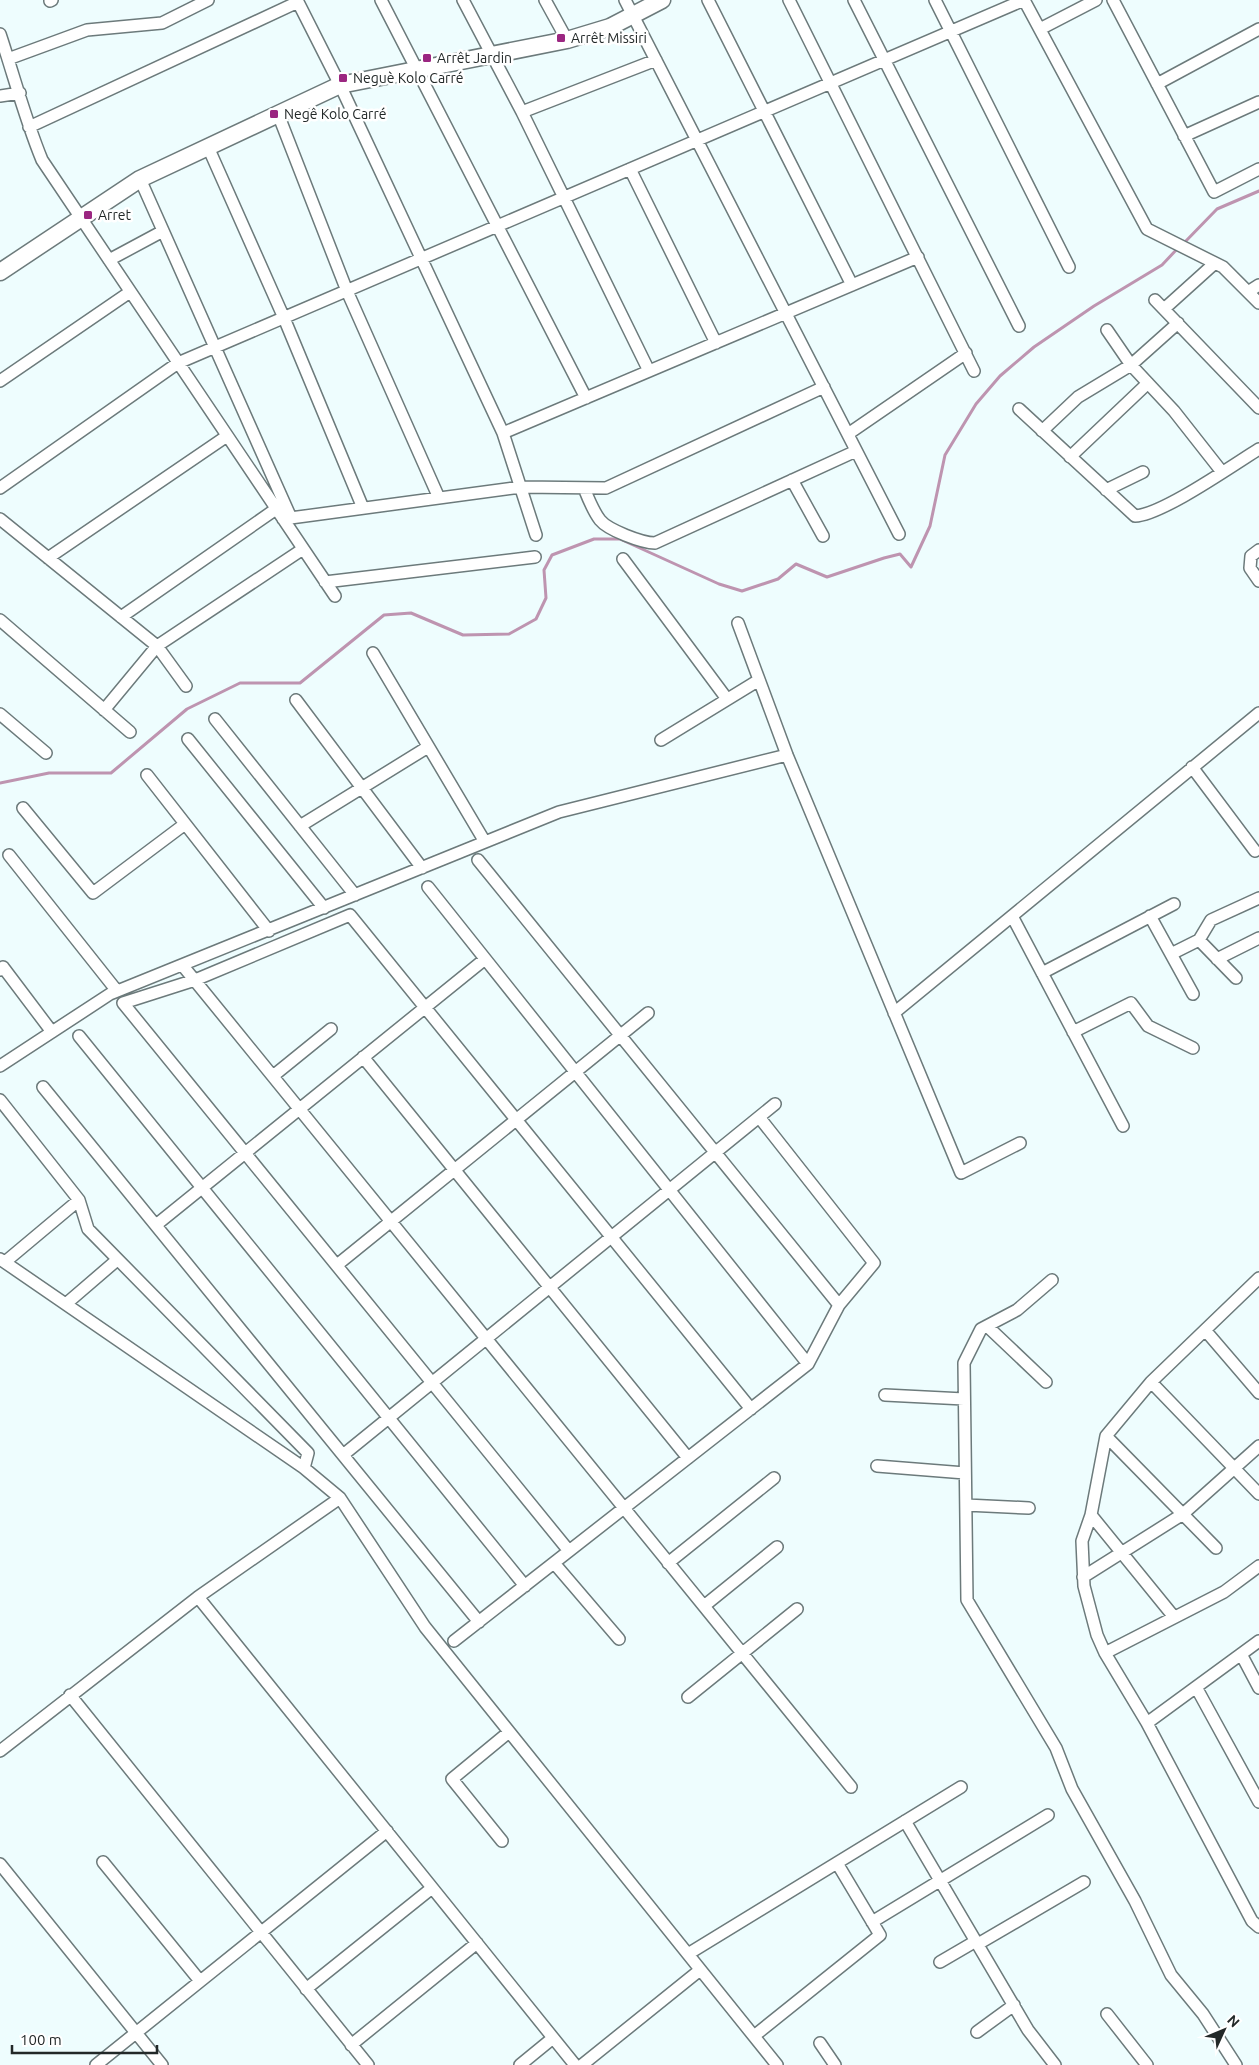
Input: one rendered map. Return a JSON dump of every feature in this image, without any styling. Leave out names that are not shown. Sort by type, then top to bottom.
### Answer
[{"type":"street","points":[[8,59],[87,30],[162,23],[208,0]]},
{"type":"street","points":[[381,0],[586,398]]},
{"type":"street","points":[[463,0],[522,112],[649,371]]},
{"type":"street","points":[[545,0],[567,40]]},
{"type":"street","points":[[625,0],[898,534]]},
{"type":"street","points":[[0,272],[80,217],[140,179],[340,85],[567,40],[610,27],[662,0]]},
{"type":"street","points":[[708,0],[852,285]]},
{"type":"street","points":[[789,0],[974,371]]},
{"type":"street","points":[[854,0],[1019,326]]},
{"type":"street","points":[[934,0],[1069,268]]},
{"type":"street","points":[[0,488],[178,364],[1024,0],[1146,230],[1160,235],[1223,267],[1259,303]]},
{"type":"street","points":[[1040,29],[1096,0]]},
{"type":"street","points":[[1113,0],[1214,192],[1259,169]]},
{"type":"street","points":[[29,127],[298,1],[340,85],[503,432],[536,535]]},
{"type":"street","points":[[1157,84],[1259,29]]},
{"type":"street","points":[[0,34],[20,93],[29,127],[42,160],[276,509],[287,518],[521,487],[606,488],[824,387]]},
{"type":"street","points":[[522,112],[656,60]]},
{"type":"street","points":[[0,96],[20,93]]},
{"type":"street","points":[[1184,136],[1259,102]]},
{"type":"street","points":[[278,114],[347,291],[439,498]]},
{"type":"street","points":[[208,147],[284,318],[363,508]]},
{"type":"street","points":[[630,169],[716,343]]},
{"type":"street","points":[[140,179],[215,348],[287,518],[303,549],[335,596]]},
{"type":"street","points":[[109,260],[163,231]]},
{"type":"street","points":[[503,432],[918,257]]},
{"type":"street","points":[[1164,310],[1215,263]]},
{"type":"street","points":[[1248,292],[1259,285]]},
{"type":"street","points":[[0,381],[130,292]]},
{"type":"street","points":[[1154,300],[1259,408]]},
{"type":"street","points":[[1042,432],[1078,397],[1131,365],[1178,323]]},
{"type":"street","points":[[1107,330],[1131,365],[1174,411],[1222,472]]},
{"type":"street","points":[[848,434],[966,354]]},
{"type":"street","points":[[1070,457],[1148,383]]},
{"type":"street","points":[[1019,409],[1134,516],[1141,516],[1170,504],[1259,449]]},
{"type":"street","points":[[48,558],[228,436]]},
{"type":"street","points":[[584,488],[601,521],[610,528],[642,542],[655,543],[856,451]]},
{"type":"street","points":[[1106,490],[1143,472]]},
{"type":"street","points":[[792,480],[823,536]]},
{"type":"street","points":[[121,617],[276,509]]},
{"type":"street","points":[[0,519],[157,646],[186,686]]},
{"type":"street","points":[[104,710],[157,646],[303,549]]},
{"type":"street","points":[[1259,550],[1251,556],[1250,568],[1259,581]]},
{"type":"street","points":[[325,582],[535,557]]},
{"type":"street","points":[[623,559],[727,699]]},
{"type":"street","points":[[0,620],[130,732]]},
{"type":"street","points":[[738,623],[787,755],[961,1173],[1020,1142]]},
{"type":"street","points":[[372,653],[485,842]]},
{"type":"street","points":[[660,740],[759,680]]},
{"type":"street","points":[[296,700],[422,868]]},
{"type":"street","points":[[894,1013],[1259,713]]},
{"type":"street","points":[[0,714],[46,753]]},
{"type":"street","points":[[215,719],[355,895]]},
{"type":"street","points":[[188,739],[324,908]]},
{"type":"street","points":[[300,826],[428,747]]},
{"type":"street","points":[[0,1066],[117,991],[183,966],[559,812],[787,755]]},
{"type":"street","points":[[1192,768],[1255,851]]},
{"type":"street","points":[[147,775],[269,931]]},
{"type":"street","points":[[23,808],[93,893],[185,824]]},
{"type":"street","points":[[9,855],[117,991]]},
{"type":"street","points":[[478,860],[839,1304]]},
{"type":"street","points":[[428,887],[808,1364]]},
{"type":"street","points":[[1171,954],[1199,940],[1211,920],[1259,898]]},
{"type":"street","points":[[1042,973],[1174,904]]},
{"type":"street","points":[[569,1551],[123,1003],[195,980],[350,915],[751,1409]]},
{"type":"street","points":[[1012,916],[1122,1126]]},
{"type":"street","points":[[1150,916],[1193,994]]},
{"type":"street","points":[[1217,959],[1259,938]]},
{"type":"street","points":[[1199,940],[1236,978]]},
{"type":"street","points":[[156,1225],[485,958]]},
{"type":"street","points":[[183,966],[851,1787]]},
{"type":"street","points":[[0,970],[3,967],[52,1032]]},
{"type":"street","points":[[1073,1032],[1130,1003],[1148,1026],[1193,1048]]},
{"type":"street","points":[[337,1265],[648,1013]]},
{"type":"street","points":[[273,1076],[331,1029]]},
{"type":"street","points":[[79,1036],[525,1586]]},
{"type":"street","points":[[363,1057],[688,1458]]},
{"type":"street","points":[[43,1087],[478,1622]]},
{"type":"street","points":[[343,1455],[775,1104]]},
{"type":"street","points":[[2,1108],[79,1200],[88,1229],[308,1453],[304,1468]]},
{"type":"street","points":[[454,1641],[808,1364],[839,1304],[874,1263],[759,1117]]},
{"type":"street","points":[[79,1200],[3,1260],[304,1468],[340,1498],[425,1628],[777,2065]]},
{"type":"street","points":[[67,1303],[118,1260]]},
{"type":"street","points":[[1052,1280],[1017,1310],[981,1329],[964,1363],[967,1600],[1056,1748],[1072,1789],[1135,1901],[1171,1975],[1203,2014],[1236,2065]]},
{"type":"street","points":[[1257,1922],[1147,1723],[1105,1653],[1097,1635],[1084,1586],[1082,1541],[1091,1515],[1106,1436],[1150,1382],[1258,1280]]},
{"type":"street","points":[[987,1326],[1046,1382]]},
{"type":"street","points":[[1204,1330],[1259,1393]]},
{"type":"street","points":[[1150,1382],[1235,1467],[1259,1494]]},
{"type":"street","points":[[885,1395],[964,1399]]},
{"type":"street","points":[[1106,1436],[1216,1548]]},
{"type":"street","points":[[1083,1577],[1182,1514],[1259,1446]]},
{"type":"street","points":[[877,1466],[965,1473]]},
{"type":"street","points":[[668,1563],[774,1478]]},
{"type":"street","points":[[0,1751],[198,1597],[340,1498]]},
{"type":"street","points":[[966,1505],[1028,1508]]},
{"type":"street","points":[[1091,1515],[1174,1617]]},
{"type":"street","points":[[704,1606],[777,1547]]},
{"type":"street","points":[[554,1563],[619,1639]]},
{"type":"street","points":[[1105,1653],[1224,1592],[1259,1566]]},
{"type":"street","points":[[198,1597],[575,2065]]},
{"type":"street","points":[[688,1697],[797,1609]]},
{"type":"street","points":[[1147,1723],[1259,1641]]},
{"type":"street","points":[[1241,1654],[1259,1688]]},
{"type":"street","points":[[1196,1687],[1259,1802]]},
{"type":"street","points":[[70,1695],[368,2065]]},
{"type":"street","points":[[502,1841],[452,1779],[509,1732]]},
{"type":"street","points":[[688,1954],[961,1787]]},
{"type":"street","points":[[872,1922],[1048,1815]]},
{"type":"street","points":[[906,1821],[1028,2030],[1054,2065]]},
{"type":"street","points":[[96,2065],[387,1831]]},
{"type":"street","points":[[104,1862],[200,1981]]},
{"type":"street","points":[[754,2036],[880,1935],[837,1863]]},
{"type":"street","points":[[0,1864],[162,2065]]},
{"type":"street","points":[[940,1962],[1084,1882]]},
{"type":"street","points":[[306,1989],[432,1888]]},
{"type":"street","points":[[351,2045],[477,1944]]},
{"type":"street","points":[[582,2065],[700,1970]]},
{"type":"street","points":[[977,2032],[1014,2005]]},
{"type":"street","points":[[1107,2014],[1147,2065]]},
{"type":"street","points":[[520,2065],[553,2038]]},
{"type":"street","points":[[820,2043],[835,2065]]},
{"type":"waterway","points":[[1183,244],[1217,209],[1259,191]]},
{"type":"waterway","points":[[0,783],[49,773],[111,773],[187,709],[240,683],[300,683],[384,615],[411,613],[463,635],[509,634],[536,619],[546,598],[544,570],[552,555],[594,539],[620,539],[719,584],[742,591],[778,579],[796,564],[827,577],[900,554],[911,567],[930,526],[945,455],[976,404],[1000,376],[1034,347],[1094,306],[1162,265],[1178,248]]},
{"type":"place","name":"Arrêt Missiri","points":[[561,38]]},
{"type":"place","name":"Arrêt Jardin","points":[[427,58]]},
{"type":"place","name":"Neguè Kolo Carré","points":[[343,78]]},
{"type":"place","name":"Negê Kolo Carré","points":[[274,114]]},
{"type":"place","name":"Arret","points":[[88,215]]}]
